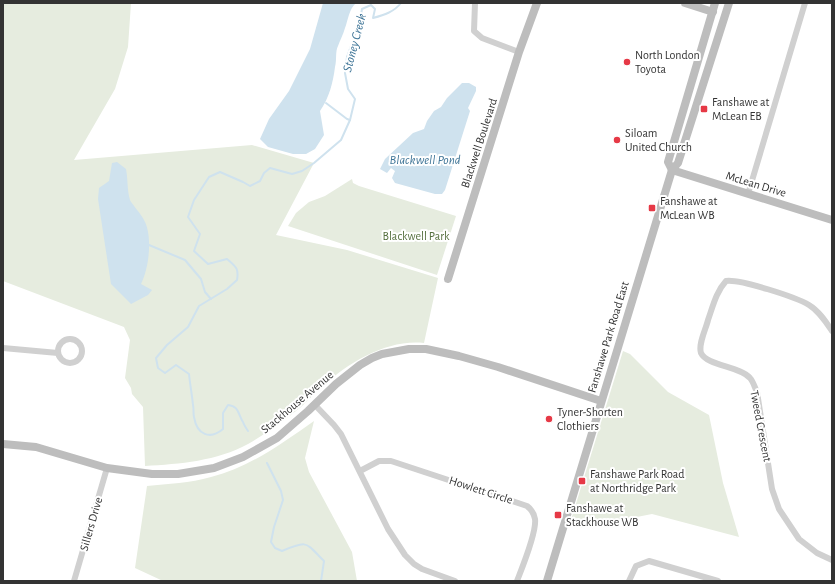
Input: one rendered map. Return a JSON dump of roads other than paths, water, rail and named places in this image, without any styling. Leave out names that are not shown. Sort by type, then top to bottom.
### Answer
[{"type":"street","points":[[475,3],[474,31],[482,38],[520,52]]},
{"type":"street","name":"Blackwell Boulevard","points":[[532,3],[532,14]]},
{"type":"street","name":"Blackwell Boulevard","points":[[448,278],[532,14],[537,3]]},
{"type":"street","points":[[685,3],[725,15]]},
{"type":"street","name":"Fanshawe Park Road East","points":[[672,170],[668,162],[715,3]]},
{"type":"street","name":"Fanshawe Park Road East","points":[[547,581],[672,170],[678,163],[729,3]]},
{"type":"street","points":[[748,194],[805,3]]},
{"type":"street","name":"McLean Drive","points":[[672,170],[832,220]]},
{"type":"street","name":"Tweed Crescent","points":[[832,330],[810,305],[796,298],[738,281],[726,281],[717,293],[701,342],[701,352],[710,361],[741,371],[750,378],[757,392],[772,489],[779,509],[799,540],[817,553],[832,560]]},
{"type":"street","points":[[70,339],[77,341],[83,351],[80,359],[69,364],[61,360],[58,352],[60,345],[66,340],[70,339]]},
{"type":"street","points":[[3,348],[58,352]]},
{"type":"street","name":"Stackhouse Avenue","points":[[3,444],[36,447],[107,468],[152,474],[178,474],[214,468],[243,457],[277,438],[315,405],[336,384],[360,365],[382,354],[408,349],[426,349],[459,356],[498,367],[601,401]]},
{"type":"street","points":[[315,405],[334,425],[340,434],[392,535],[410,561],[429,573],[455,581]]},
{"type":"street","name":"Howlett Circle","points":[[360,471],[379,461],[391,461],[527,506],[533,513],[534,528],[517,581]]},
{"type":"street","name":"Sillers Drive","points":[[74,581],[107,468]]},
{"type":"street","points":[[629,581],[636,566],[649,561],[718,581]]},
{"type":"water","points":[[323,3],[356,3],[350,11],[337,48],[332,85],[326,101],[320,111],[324,135],[315,149],[306,154],[293,154],[268,147],[260,139],[269,119],[289,91],[310,49]]},
{"type":"water","name":"Blackwell Pond","points":[[462,83],[469,83],[476,87],[476,91],[468,108],[470,111],[445,190],[442,194],[435,194],[395,183],[392,178],[395,171],[391,168],[387,173],[380,169],[385,159],[413,133],[424,129],[427,121],[434,111],[441,107],[447,98]]},
{"type":"water","points":[[117,162],[126,169],[130,200],[144,220],[147,227],[149,243],[148,261],[141,284],[152,290],[148,295],[131,304],[111,284],[98,199],[99,188],[109,181],[112,163]]},
{"type":"waterway","name":"Stoney Creek","points":[[248,431],[238,411],[234,407],[228,405],[223,413],[223,429],[209,435],[201,432],[194,417],[189,374],[176,365],[165,373],[158,368],[156,358],[167,345],[188,327],[199,306],[227,289],[237,280],[238,273],[236,268],[227,259],[208,264],[194,251],[200,234],[188,217],[194,200],[209,177],[220,172],[250,186],[260,181],[264,173],[270,168],[292,174],[302,171],[314,163],[341,140],[350,120],[355,99],[348,89],[345,73],[347,57],[360,21],[362,9],[371,5],[375,9],[373,18],[392,11],[401,3]]},
{"type":"waterway","points":[[326,103],[350,120]]},
{"type":"waterway","points":[[149,245],[185,260],[201,279],[205,292],[211,299]]},
{"type":"waterway","name":"Stoney Creek","points":[[267,463],[281,491],[283,500],[274,527],[271,542],[275,548],[282,551],[302,544],[313,550],[324,561],[321,581]]},
{"type":"place","name":"North London Toyota","points":[[627,62]]},
{"type":"place","name":"Fanshawe at McLean EB","points":[[704,109]]},
{"type":"place","name":"Siloam United Church","points":[[617,140]]},
{"type":"place","name":"Fanshawe at McLean WB","points":[[652,208]]},
{"type":"place","name":"Tyner-Shorten Clothiers","points":[[549,419]]},
{"type":"place","name":"Fanshawe Park Road at Northridge Park","points":[[582,481]]},
{"type":"place","name":"Fanshawe at Stackhouse WB","points":[[558,515]]},
{"type":"park label","name":"Blackwell Park","points":[[416,236]]}]
